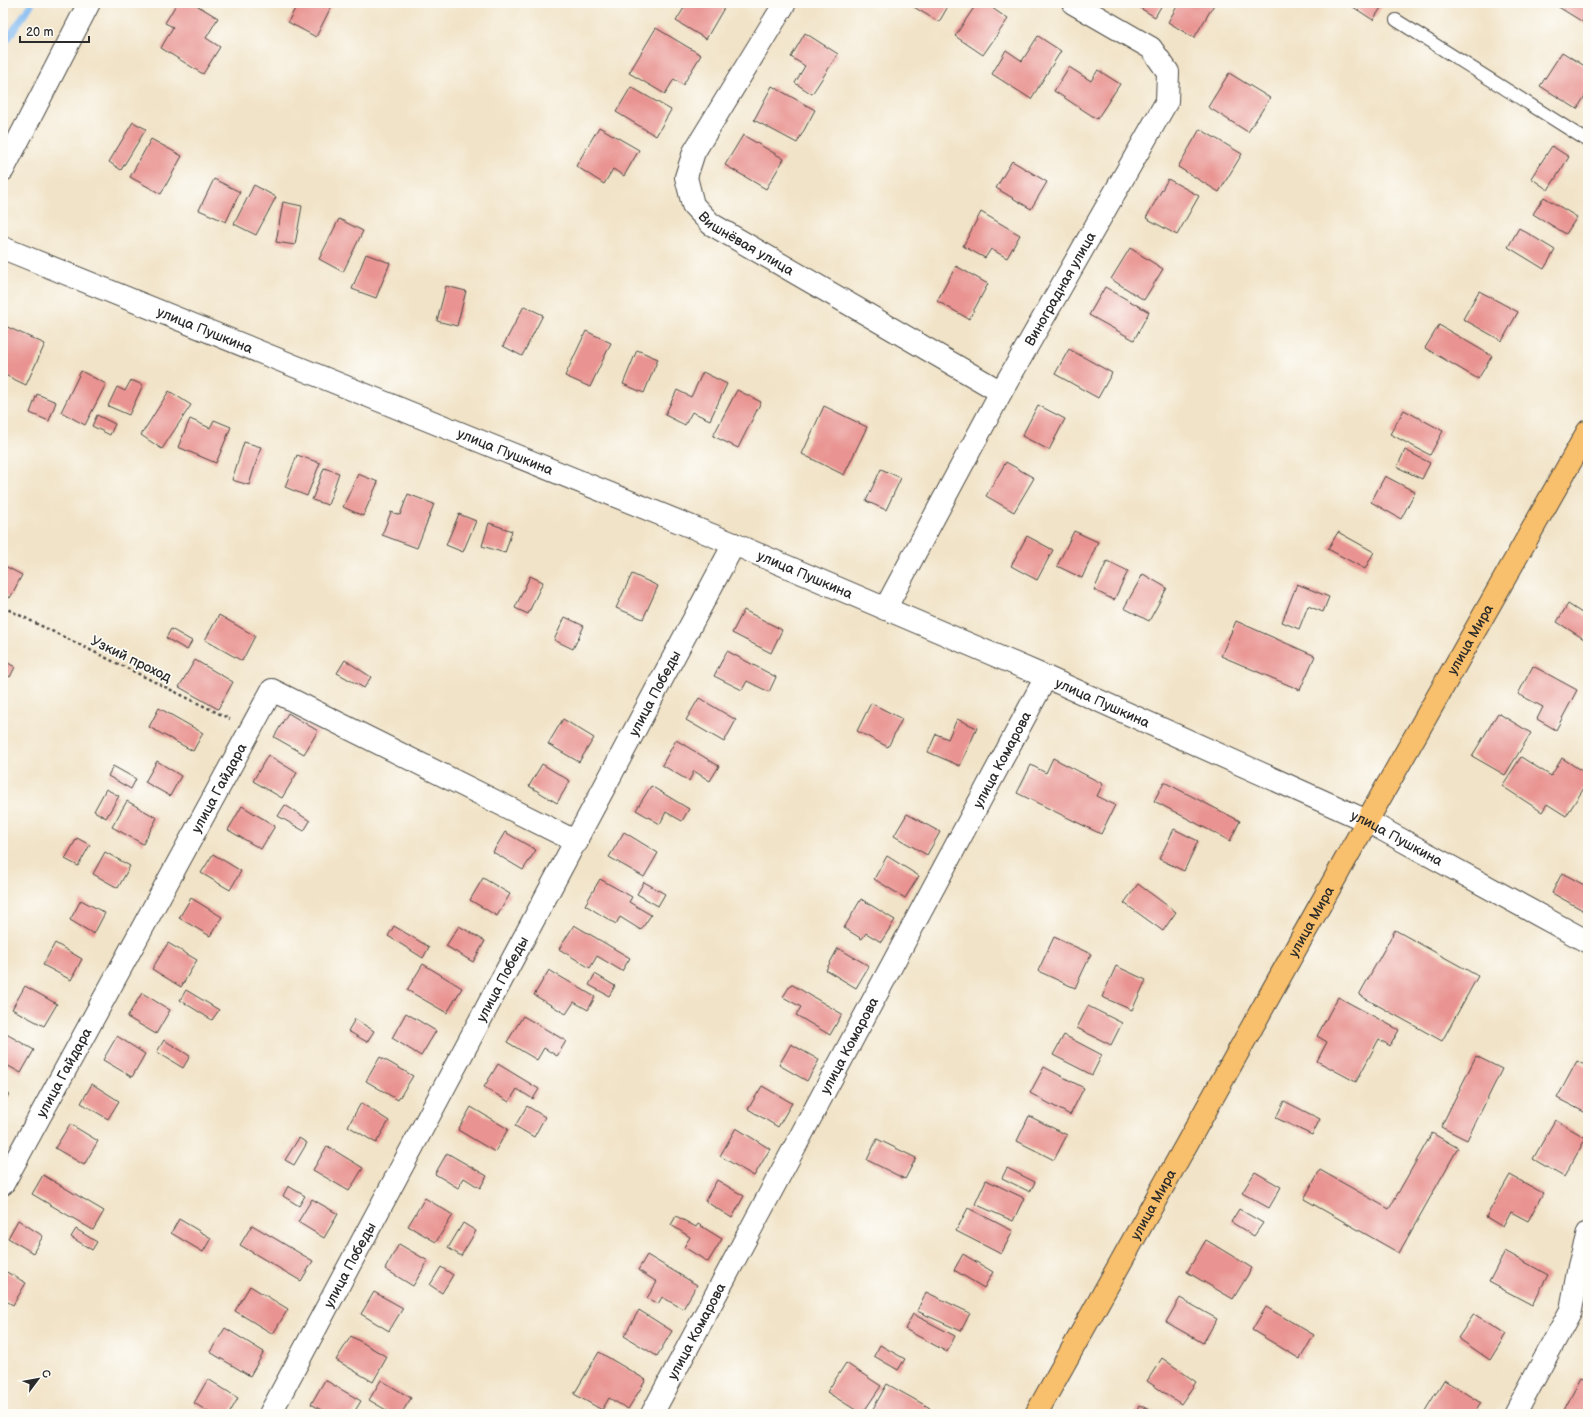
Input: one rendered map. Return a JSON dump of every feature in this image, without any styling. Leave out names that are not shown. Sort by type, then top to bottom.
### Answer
[{"type":"main road","name":"улица Мира","points":[[1036,1414],[1367,821],[1588,431]]},
{"type":"street","points":[[3,170],[89,3]]},
{"type":"street","name":"Вишнёвая улица","points":[[785,3],[694,152],[686,177],[693,205],[711,224],[1002,392]]},
{"type":"street","name":"Виноградная улица","points":[[885,609],[1002,392],[1167,101],[1168,72],[1151,48],[1073,3]]},
{"type":"street","name":"улица Пушкина","points":[[3,248],[734,544],[1046,677],[1367,821],[1588,942]]},
{"type":"street","name":"улица Победы","points":[[270,1414],[577,842],[734,544]]},
{"type":"street","name":"улица Комарова","points":[[652,1414],[1046,677]]},
{"type":"street","name":"улица Гайдара","points":[[3,1184],[272,690],[577,842]]},
{"type":"street","points":[[1515,1414],[1571,1310],[1579,1266],[1588,1233]]},
{"type":"lane","points":[[1396,20],[1588,141]]},
{"type":"path","name":"Узкий проход","points":[[3,607],[251,730]]},
{"type":"building","points":[[177,3],[193,3],[218,18],[206,38],[220,47],[203,74],[161,48],[173,27],[165,23]]},
{"type":"building","points":[[298,3],[333,3],[316,37],[288,22]]},
{"type":"building","points":[[687,3],[716,3],[724,8],[706,39],[676,21]]},
{"type":"building","points":[[907,3],[950,3],[939,22]]},
{"type":"building","points":[[977,3],[985,3],[1008,19],[983,55],[955,36]]},
{"type":"building","points":[[1132,3],[1163,3],[1155,17]]},
{"type":"building","points":[[1179,3],[1215,3],[1194,38],[1168,22]]},
{"type":"building","points":[[1347,3],[1384,3],[1373,20]]},
{"type":"building","points":[[1552,3],[1588,3],[1588,21],[1586,24]]},
{"type":"building","points":[[656,28],[701,55],[683,85],[674,79],[665,94],[629,73]]},
{"type":"building","points":[[805,33],[838,54],[812,94],[795,83],[805,66],[791,57]]},
{"type":"building","points":[[1038,36],[1061,51],[1031,99],[992,74],[1006,50],[1022,61]]},
{"type":"building","points":[[1562,52],[1588,68],[1588,91],[1577,109],[1540,86]]},
{"type":"building","points":[[1069,67],[1091,81],[1098,70],[1120,84],[1097,119],[1054,91]]},
{"type":"building","points":[[1229,73],[1270,98],[1248,132],[1208,107]]},
{"type":"building","points":[[772,86],[815,110],[797,143],[754,120]]},
{"type":"building","points":[[631,87],[671,110],[656,136],[616,112]]},
{"type":"building","points":[[133,122],[146,129],[121,170],[109,162]]},
{"type":"building","points":[[599,127],[639,150],[624,176],[613,169],[604,184],[576,166]]},
{"type":"building","points":[[1200,129],[1242,154],[1219,192],[1178,167]]},
{"type":"building","points":[[743,135],[784,159],[766,189],[725,165]]},
{"type":"building","points":[[151,139],[182,156],[161,194],[130,177]]},
{"type":"building","points":[[1552,146],[1569,157],[1548,190],[1531,178]]},
{"type":"building","points":[[1012,161],[1047,182],[1031,209],[996,188]]},
{"type":"building","points":[[214,179],[240,192],[226,222],[199,210]]},
{"type":"building","points":[[1168,179],[1199,196],[1177,235],[1146,218]]},
{"type":"building","points":[[254,185],[276,197],[256,235],[234,224]]},
{"type":"building","points":[[1544,197],[1577,217],[1566,234],[1533,214]]},
{"type":"building","points":[[283,202],[302,206],[295,245],[276,242]]},
{"type":"building","points":[[981,212],[1020,235],[1007,258],[991,249],[985,258],[963,246]]},
{"type":"building","points":[[339,219],[363,231],[343,272],[319,259]]},
{"type":"building","points":[[1519,228],[1555,250],[1544,269],[1508,247]]},
{"type":"building","points":[[1130,248],[1163,269],[1144,300],[1111,279]]},
{"type":"building","points":[[366,254],[390,263],[376,298],[352,289]]},
{"type":"building","points":[[956,266],[988,284],[969,319],[937,301]]},
{"type":"building","points":[[446,286],[466,291],[457,326],[437,321]]},
{"type":"building","points":[[1105,287],[1149,312],[1134,340],[1089,315]]},
{"type":"building","points":[[1479,291],[1518,312],[1502,341],[1463,319]]},
{"type":"building","points":[[524,306],[543,315],[522,356],[503,346]]},
{"type":"building","points":[[3,325],[45,344],[26,385],[3,374]]},
{"type":"building","points":[[1439,325],[1492,356],[1478,379],[1425,348]]},
{"type":"building","points":[[586,331],[611,343],[590,387],[565,376]]},
{"type":"building","points":[[1069,349],[1112,373],[1098,398],[1055,374]]},
{"type":"building","points":[[637,350],[658,359],[644,393],[623,384]]},
{"type":"building","points":[[81,371],[106,384],[85,425],[61,412]]},
{"type":"building","points":[[703,372],[727,384],[710,420],[692,412],[685,425],[665,415],[677,390],[691,397]]},
{"type":"building","points":[[131,380],[143,385],[129,415],[108,406],[117,387],[125,391]]},
{"type":"building","points":[[737,390],[761,402],[738,448],[713,436]]},
{"type":"building","points":[[169,391],[191,405],[162,449],[141,435]]},
{"type":"building","points":[[37,394],[56,402],[49,421],[30,413]]},
{"type":"building","points":[[1038,405],[1065,419],[1049,450],[1022,436]]},
{"type":"building","points":[[824,406],[867,427],[844,475],[802,454]]},
{"type":"building","points":[[1404,410],[1443,431],[1430,455],[1390,434]]},
{"type":"building","points":[[97,415],[115,424],[110,435],[92,426]]},
{"type":"building","points":[[190,419],[210,428],[214,420],[231,427],[216,463],[178,447]]},
{"type":"building","points":[[244,442],[261,447],[249,485],[232,480]]},
{"type":"building","points":[[1405,450],[1430,463],[1422,479],[1397,467]]},
{"type":"building","points":[[297,455],[320,463],[307,496],[285,487]]},
{"type":"building","points":[[1006,462],[1034,478],[1014,512],[986,496]]},
{"type":"building","points":[[324,468],[339,473],[328,505],[312,500]]},
{"type":"building","points":[[881,469],[901,478],[886,510],[866,501]]},
{"type":"building","points":[[358,474],[378,482],[363,516],[343,507]]},
{"type":"building","points":[[1385,476],[1415,492],[1401,519],[1371,502]]},
{"type":"building","points":[[408,494],[434,504],[417,548],[382,535],[391,512],[400,515]]},
{"type":"building","points":[[459,514],[476,521],[463,552],[446,545]]},
{"type":"building","points":[[489,523],[512,531],[505,553],[482,546]]},
{"type":"building","points":[[1074,531],[1098,542],[1082,578],[1057,566]]},
{"type":"building","points":[[1338,532],[1374,552],[1365,569],[1328,549]]},
{"type":"building","points":[[1027,536],[1053,550],[1037,580],[1011,566]]},
{"type":"building","points":[[1107,561],[1128,571],[1114,600],[1094,590]]},
{"type":"building","points":[[3,565],[22,575],[10,598],[3,594]]},
{"type":"building","points":[[632,574],[658,586],[643,619],[616,608]]},
{"type":"building","points":[[1143,574],[1167,588],[1149,621],[1124,608]]},
{"type":"building","points":[[530,576],[543,582],[528,614],[515,608]]},
{"type":"building","points":[[1297,584],[1329,597],[1323,612],[1308,606],[1299,629],[1282,622]]},
{"type":"building","points":[[1568,604],[1588,617],[1588,632],[1584,639],[1557,622]]},
{"type":"building","points":[[744,610],[782,630],[771,653],[732,633]]},
{"type":"building","points":[[219,615],[255,636],[242,661],[205,640]]},
{"type":"building","points":[[565,617],[584,626],[573,649],[554,640]]},
{"type":"building","points":[[1236,621],[1315,656],[1300,690],[1221,656]]},
{"type":"building","points":[[171,629],[192,641],[187,650],[166,638]]},
{"type":"building","points":[[727,651],[776,677],[769,692],[747,681],[742,690],[714,676]]},
{"type":"building","points":[[3,660],[15,667],[10,677],[3,673]]},
{"type":"building","points":[[195,660],[233,682],[218,709],[179,687]]},
{"type":"building","points":[[345,660],[371,677],[364,688],[337,673]]},
{"type":"building","points":[[1533,666],[1577,690],[1556,730],[1537,719],[1543,707],[1518,694]]},
{"type":"building","points":[[699,698],[736,720],[724,742],[686,720]]},
{"type":"building","points":[[871,703],[902,719],[888,747],[857,731]]},
{"type":"building","points":[[159,708],[203,733],[193,751],[149,727]]},
{"type":"building","points":[[288,713],[318,731],[304,754],[274,737]]},
{"type":"building","points":[[1498,713],[1531,733],[1505,775],[1472,756]]},
{"type":"building","points":[[563,719],[594,738],[579,762],[548,744]]},
{"type":"building","points":[[957,719],[977,728],[960,766],[928,752],[936,734],[948,739]]},
{"type":"building","points":[[676,740],[719,766],[710,781],[694,771],[689,781],[662,765]]},
{"type":"building","points":[[268,755],[297,773],[282,798],[253,781]]},
{"type":"building","points":[[1521,757],[1551,776],[1562,758],[1588,775],[1588,782],[1566,816],[1547,804],[1542,812],[1502,786]]},
{"type":"building","points":[[1053,758],[1103,784],[1097,796],[1115,805],[1101,834],[1017,793],[1031,765],[1046,773]]},
{"type":"building","points":[[157,761],[181,776],[170,796],[145,782]]},
{"type":"building","points":[[542,764],[570,781],[557,803],[529,786]]},
{"type":"building","points":[[113,766],[136,779],[131,789],[108,776]]},
{"type":"building","points":[[1164,782],[1240,821],[1230,841],[1154,801]]},
{"type":"building","points":[[651,786],[689,809],[682,821],[666,812],[660,824],[636,810]]},
{"type":"building","points":[[106,789],[119,796],[106,818],[94,811]]},
{"type":"building","points":[[127,801],[157,818],[143,844],[112,827]]},
{"type":"building","points":[[285,805],[310,821],[304,831],[278,816]]},
{"type":"building","points":[[242,806],[275,826],[261,849],[228,830]]},
{"type":"building","points":[[907,814],[940,832],[927,855],[894,836]]},
{"type":"building","points":[[1174,829],[1198,841],[1184,871],[1159,859]]},
{"type":"building","points":[[505,832],[536,850],[523,870],[493,852]]},
{"type":"building","points":[[624,832],[658,853],[644,877],[609,857]]},
{"type":"building","points":[[77,838],[90,845],[78,866],[65,859]]},
{"type":"building","points":[[105,852],[130,866],[118,888],[93,874]]},
{"type":"building","points":[[213,854],[241,871],[230,890],[201,873]]},
{"type":"building","points":[[887,856],[919,876],[905,898],[874,879]]},
{"type":"building","points":[[1562,873],[1588,887],[1588,913],[1552,893]]},
{"type":"building","points":[[483,878],[510,894],[497,916],[470,900]]},
{"type":"building","points":[[600,879],[632,897],[629,902],[651,915],[641,930],[620,917],[616,924],[585,905]]},
{"type":"building","points":[[644,882],[665,894],[658,906],[637,894]]},
{"type":"building","points":[[1138,884],[1176,912],[1163,931],[1124,903]]},
{"type":"building","points":[[191,898],[222,917],[210,936],[179,918]]},
{"type":"building","points":[[861,899],[895,920],[881,942],[866,933],[862,939],[844,928]]},
{"type":"building","points":[[81,900],[105,913],[94,934],[70,920]]},
{"type":"building","points":[[574,925],[630,958],[622,971],[597,956],[590,968],[559,949]]},
{"type":"building","points":[[394,926],[429,947],[423,958],[388,936]]},
{"type":"building","points":[[459,926],[485,941],[473,962],[446,946]]},
{"type":"building","points":[[1395,930],[1478,976],[1442,1041],[1359,995]]},
{"type":"building","points":[[1054,937],[1091,954],[1075,988],[1038,971]]},
{"type":"building","points":[[55,943],[82,959],[71,980],[43,965]]},
{"type":"building","points":[[168,943],[197,960],[181,987],[152,969]]},
{"type":"building","points":[[838,948],[869,966],[856,988],[826,970]]},
{"type":"building","points":[[423,964],[462,988],[447,1013],[407,990]]},
{"type":"building","points":[[1116,966],[1146,980],[1132,1010],[1102,997]]},
{"type":"building","points":[[549,970],[595,997],[588,1010],[574,1002],[566,1014],[534,995]]},
{"type":"building","points":[[595,974],[615,986],[609,996],[589,985]]},
{"type":"building","points":[[791,984],[842,1014],[830,1035],[796,1015],[801,1007],[783,997]]},
{"type":"building","points":[[25,986],[57,1004],[44,1026],[12,1009]]},
{"type":"building","points":[[186,990],[219,1010],[212,1020],[180,1000]]},
{"type":"building","points":[[142,993],[170,1010],[156,1034],[127,1017]]},
{"type":"building","points":[[1338,997],[1399,1030],[1390,1046],[1379,1039],[1356,1082],[1317,1061],[1327,1042],[1317,1036]]},
{"type":"building","points":[[1088,1006],[1122,1023],[1111,1045],[1077,1028]]},
{"type":"building","points":[[406,1013],[436,1031],[421,1056],[392,1038]]},
{"type":"building","points":[[523,1016],[566,1041],[557,1056],[544,1048],[537,1060],[507,1042]]},
{"type":"building","points":[[355,1019],[374,1031],[367,1042],[348,1031]]},
{"type":"building","points":[[3,1032],[34,1050],[21,1073],[3,1063]]},
{"type":"building","points":[[1064,1035],[1102,1055],[1092,1075],[1053,1055]]},
{"type":"building","points":[[117,1036],[145,1054],[132,1077],[103,1060]]},
{"type":"building","points":[[164,1040],[190,1056],[183,1068],[157,1052]]},
{"type":"building","points":[[791,1044],[819,1060],[807,1081],[779,1065]]},
{"type":"building","points":[[1476,1056],[1502,1069],[1467,1140],[1441,1127]]},
{"type":"building","points":[[380,1057],[413,1076],[398,1100],[366,1081]]},
{"type":"building","points":[[1577,1061],[1588,1067],[1588,1114],[1557,1098]]},
{"type":"building","points":[[498,1064],[539,1089],[533,1099],[517,1089],[509,1102],[484,1087]]},
{"type":"building","points":[[1044,1067],[1084,1088],[1070,1115],[1030,1093]]},
{"type":"building","points":[[92,1084],[119,1101],[108,1119],[81,1103]]},
{"type":"building","points":[[762,1086],[792,1103],[778,1127],[748,1109]]},
{"type":"building","points":[[3,1091],[9,1094],[3,1105]]},
{"type":"building","points":[[1284,1101],[1320,1119],[1312,1135],[1276,1118]]},
{"type":"building","points":[[361,1103],[389,1121],[376,1143],[348,1126]]},
{"type":"building","points":[[527,1106],[545,1117],[534,1137],[515,1126]]},
{"type":"building","points":[[471,1107],[508,1129],[495,1152],[458,1130]]},
{"type":"building","points":[[1029,1116],[1067,1135],[1054,1160],[1017,1141]]},
{"type":"building","points":[[1555,1120],[1586,1138],[1564,1177],[1533,1159]]},
{"type":"building","points":[[70,1124],[98,1141],[84,1165],[55,1148]]},
{"type":"building","points":[[736,1128],[770,1149],[754,1176],[720,1156]]},
{"type":"building","points":[[1432,1133],[1458,1148],[1399,1253],[1304,1199],[1320,1170],[1389,1209]]},
{"type":"building","points":[[299,1138],[307,1143],[294,1165],[285,1160]]},
{"type":"building","points":[[877,1139],[916,1158],[905,1179],[867,1160]]},
{"type":"building","points":[[327,1146],[363,1168],[349,1191],[313,1170]]},
{"type":"building","points":[[447,1153],[487,1176],[480,1188],[464,1178],[458,1188],[435,1174]]},
{"type":"building","points":[[1007,1168],[1035,1182],[1030,1192],[1002,1178]]},
{"type":"building","points":[[1255,1172],[1281,1187],[1269,1208],[1242,1193]]},
{"type":"building","points":[[43,1175],[104,1211],[93,1230],[32,1194]]},
{"type":"building","points":[[1510,1175],[1543,1193],[1528,1221],[1511,1212],[1503,1227],[1486,1217]]},
{"type":"building","points":[[717,1180],[744,1196],[732,1218],[705,1201]]},
{"type":"building","points":[[986,1180],[1024,1198],[1013,1221],[975,1204]]},
{"type":"building","points":[[288,1186],[305,1196],[299,1206],[283,1196]]},
{"type":"building","points":[[425,1198],[453,1215],[436,1242],[408,1226]]},
{"type":"building","points":[[312,1199],[338,1214],[324,1238],[298,1222]]},
{"type":"building","points":[[968,1208],[1013,1231],[1001,1254],[956,1231]]},
{"type":"building","points":[[1239,1209],[1263,1223],[1254,1236],[1231,1222]]},
{"type":"building","points":[[676,1216],[696,1227],[698,1224],[722,1239],[708,1262],[684,1247],[690,1237],[671,1225]]},
{"type":"building","points":[[179,1219],[211,1238],[203,1252],[171,1233]]},
{"type":"building","points":[[18,1220],[43,1236],[33,1253],[8,1238]]},
{"type":"building","points":[[463,1223],[476,1231],[461,1256],[448,1248]]},
{"type":"building","points":[[252,1225],[313,1261],[301,1281],[240,1245]]},
{"type":"building","points":[[76,1229],[97,1242],[92,1250],[71,1237]]},
{"type":"building","points":[[1206,1240],[1252,1268],[1233,1299],[1187,1272]]},
{"type":"building","points":[[399,1244],[428,1261],[413,1286],[385,1269]]},
{"type":"building","points":[[1505,1251],[1548,1275],[1532,1305],[1489,1282]]},
{"type":"building","points":[[963,1254],[993,1272],[984,1288],[954,1270]]},
{"type":"building","points":[[647,1255],[697,1285],[683,1309],[662,1297],[658,1304],[647,1298],[657,1282],[638,1270]]},
{"type":"building","points":[[441,1267],[453,1275],[442,1293],[430,1285]]},
{"type":"building","points":[[3,1270],[26,1283],[13,1305],[3,1299]]},
{"type":"building","points":[[250,1286],[288,1309],[273,1334],[235,1311]]},
{"type":"building","points":[[374,1292],[403,1308],[389,1331],[361,1314]]},
{"type":"building","points":[[926,1292],[970,1313],[961,1331],[917,1311]]},
{"type":"building","points":[[1180,1298],[1217,1319],[1203,1343],[1166,1322]]},
{"type":"building","points":[[1266,1307],[1314,1335],[1300,1359],[1252,1330]]},
{"type":"building","points":[[639,1310],[672,1331],[657,1356],[624,1336]]},
{"type":"building","points":[[913,1314],[955,1336],[947,1352],[905,1329]]},
{"type":"building","points":[[1474,1314],[1506,1334],[1490,1360],[1458,1338]]},
{"type":"building","points":[[225,1328],[264,1352],[250,1376],[210,1352]]},
{"type":"building","points":[[351,1336],[387,1357],[373,1382],[336,1360]]},
{"type":"building","points":[[880,1345],[905,1359],[898,1370],[874,1356]]},
{"type":"building","points":[[599,1352],[646,1380],[628,1409],[609,1398],[602,1410],[574,1394]]},
{"type":"building","points":[[1162,1358],[1196,1382],[1181,1404],[1147,1381]]},
{"type":"building","points":[[846,1363],[881,1386],[862,1414],[827,1392]]},
{"type":"building","points":[[1581,1378],[1588,1381],[1588,1414],[1572,1414],[1564,1410]]},
{"type":"building","points":[[208,1379],[238,1398],[229,1414],[212,1414],[194,1403]]},
{"type":"building","points":[[325,1380],[361,1401],[353,1414],[328,1414],[311,1404]]},
{"type":"building","points":[[381,1380],[411,1398],[401,1414],[393,1414],[369,1400]]},
{"type":"building","points":[[1444,1380],[1481,1403],[1474,1414],[1423,1414]]},
{"type":"building","points":[[887,1384],[930,1408],[926,1414],[870,1414]]},
{"type":"building","points":[[1139,1405],[1158,1414],[1135,1414]]},
{"type":"waterway","points":[[3,46],[32,3]]}]
